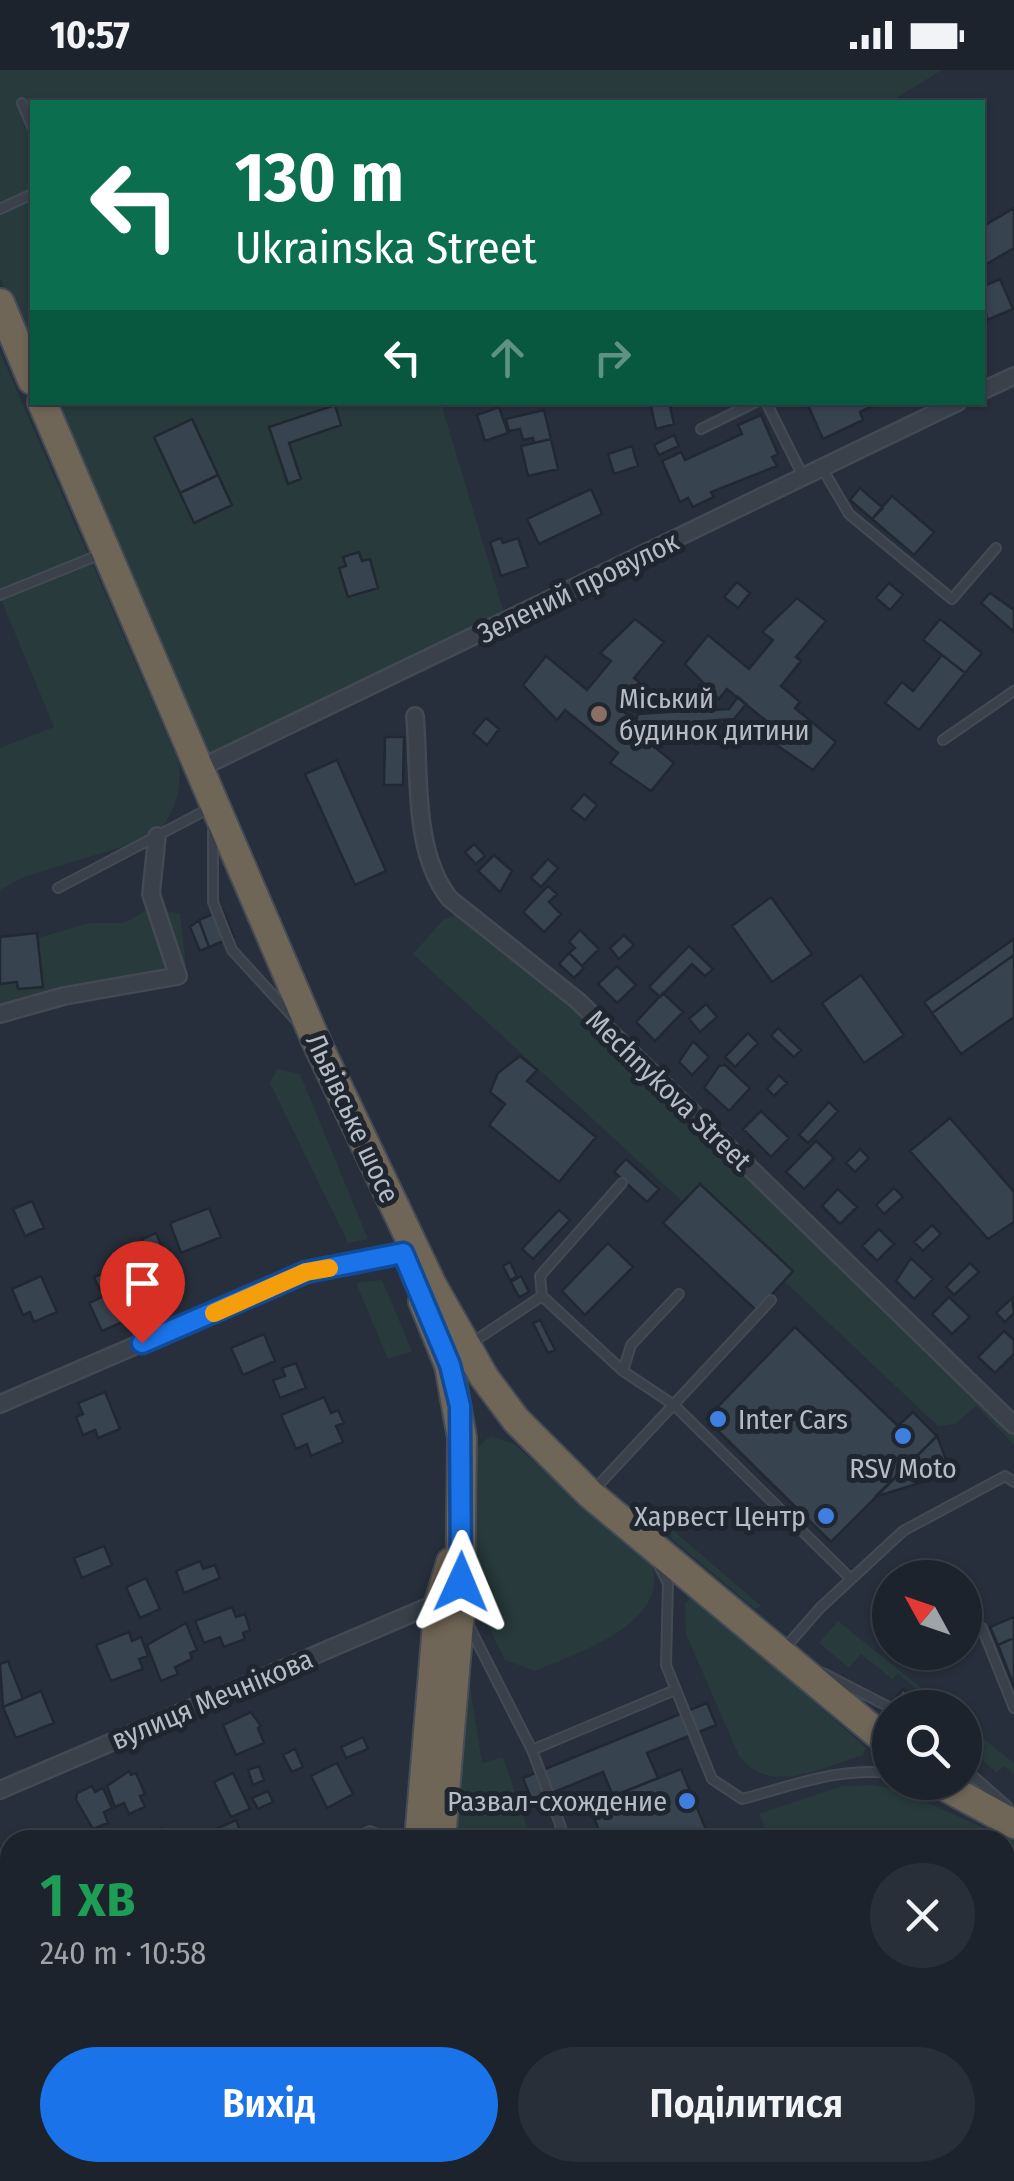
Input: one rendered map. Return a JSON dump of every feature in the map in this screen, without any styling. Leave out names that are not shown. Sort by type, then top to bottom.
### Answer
[{"type":"highway","points":[[0,303],[30,375]]},
{"type":"highway","name":"Львівське шосе","points":[[43,405],[317,1044],[464,1344],[516,1420],[590,1494],[872,1729]]},
{"type":"highway","points":[[391,1200],[390,1256],[450,1365],[460,1406],[462,1527],[441,1607],[422,1830]]},
{"type":"highway","points":[[970,1800],[1014,1824]]},
{"type":"street","points":[[985,390],[1014,376]]},
{"type":"street","name":"Зелений провулок","points":[[198,769],[420,666],[952,405]]},
{"type":"street","name":"Mechnykova Street","points":[[415,716],[428,856],[435,880],[450,899],[578,1001],[1014,1425]]},
{"type":"street","points":[[0,1014],[178,976],[151,894],[157,836]]},
{"type":"street","points":[[0,1404],[306,1272],[390,1256]]},
{"type":"street","name":"вулиця Мечнікова","points":[[0,1790],[441,1607]]},
{"type":"lane","points":[[22,103],[30,121]]},
{"type":"lane","points":[[0,209],[30,195]]},
{"type":"lane","points":[[701,429],[750,405]]},
{"type":"lane","points":[[768,405],[803,476]]},
{"type":"lane","points":[[822,468],[849,514],[952,599],[996,548]]},
{"type":"lane","points":[[0,596],[105,552]]},
{"type":"lane","points":[[943,740],[1014,690]]},
{"type":"lane","points":[[58,888],[214,806],[213,902],[232,950],[317,1044]]},
{"type":"lane","points":[[622,1183],[540,1276],[542,1296],[623,1371],[674,1406],[850,1579]]},
{"type":"lane","points":[[623,1371],[631,1345],[679,1294]]},
{"type":"lane","points":[[464,1344],[478,1340],[542,1296]]},
{"type":"lane","points":[[590,1494],[771,1300]]},
{"type":"lane","points":[[872,1698],[782,1652],[850,1579],[903,1531],[1005,1476],[1014,1482]]},
{"type":"lane","points":[[645,1542],[668,1582],[666,1665],[712,1779],[742,1799],[826,1775],[872,1771]]},
{"type":"lane","points":[[441,1607],[532,1750],[560,1830]]},
{"type":"lane","points":[[982,1628],[1014,1708]]},
{"type":"lane","points":[[532,1750],[675,1690]]},
{"type":"lane","points":[[982,1785],[1014,1812]]},
{"type":"shaded area","points":[[0,70],[942,70],[893,100],[30,100],[30,350],[0,278]]},
{"type":"shaded area","points":[[0,352],[179,763],[180,774],[175,802],[157,836],[24,877],[0,890],[0,748],[54,727],[0,597]]},
{"type":"shaded area","points":[[54,405],[442,405],[507,623],[207,765]]},
{"type":"shaded area","points":[[152,907],[180,914],[186,966],[0,1005],[0,984],[17,983],[18,990],[43,987],[38,938],[89,923],[124,923]]},
{"type":"shaded area","points":[[463,913],[565,990],[1014,1425],[1014,1445],[976,1406],[955,1424],[938,1426],[784,1281],[793,1271],[683,1202],[413,954],[443,920]]},
{"type":"shaded area","points":[[277,1069],[300,1074],[368,1239],[348,1243],[270,1083]]},
{"type":"shaded area","points":[[382,1280],[412,1351],[388,1359],[356,1283]]},
{"type":"shaded area","points":[[490,1436],[514,1444],[651,1563],[654,1584],[648,1603],[635,1619],[595,1645],[535,1671],[505,1660],[468,1585],[475,1450]]},
{"type":"shaded area","points":[[638,1500],[761,1606],[755,1609],[633,1506]]},
{"type":"shaded area","points":[[694,1594],[866,1748],[863,1755],[781,1777],[752,1768],[739,1756],[686,1634],[685,1604]]},
{"type":"shaded area","points":[[838,1621],[872,1648],[872,1663],[861,1654],[849,1668],[819,1643]]},
{"type":"shaded area","points":[[881,1670],[899,1670],[924,1690],[918,1690],[898,1674],[892,1679]]},
{"type":"shaded area","points":[[463,1677],[469,1680],[482,1763],[503,1757],[527,1827],[448,1830]]},
{"type":"shaded area","points":[[982,1738],[1014,1763],[1014,1774],[1003,1766],[997,1773],[982,1758]]},
{"type":"shaded area","points":[[872,1785],[872,1800],[921,1800],[989,1830],[766,1830],[759,1814],[843,1786]]},
{"type":"building","points":[[1014,208],[1014,248],[985,265],[985,225]]},
{"type":"building","points":[[1000,279],[1013,309],[987,320],[985,286]]},
{"type":"building","points":[[335,405],[341,425],[289,443],[301,479],[288,484],[269,427]]},
{"type":"building","points":[[651,405],[670,405],[674,424],[656,429]]},
{"type":"building","points":[[808,405],[875,405],[860,412],[863,420],[823,439]]},
{"type":"building","points":[[499,407],[508,433],[485,441],[477,415]]},
{"type":"building","points":[[544,410],[551,439],[534,443],[533,438],[523,440],[520,429],[509,431],[506,419]]},
{"type":"building","points":[[761,415],[778,454],[772,457],[777,466],[711,492],[714,497],[693,507],[688,498],[680,502],[662,461],[681,452],[685,460],[742,434],[738,425]]},
{"type":"building","points":[[192,419],[218,475],[180,493],[154,437]]},
{"type":"building","points":[[674,435],[679,446],[659,455],[654,445]]},
{"type":"building","points":[[551,439],[558,469],[528,476],[521,446]]},
{"type":"building","points":[[632,446],[638,466],[614,474],[608,454]]},
{"type":"building","points":[[218,475],[232,505],[194,523],[180,493]]},
{"type":"building","points":[[860,488],[883,508],[872,519],[850,500]]},
{"type":"building","points":[[591,489],[602,514],[539,544],[527,519]]},
{"type":"building","points":[[892,496],[934,532],[914,555],[872,519]]},
{"type":"building","points":[[501,538],[503,543],[518,538],[528,567],[501,576],[490,542]]},
{"type":"building","points":[[359,552],[362,561],[370,559],[378,588],[348,597],[339,568],[346,566],[343,557]]},
{"type":"building","points":[[737,582],[750,593],[738,608],[724,597]]},
{"type":"building","points":[[889,583],[903,595],[890,610],[876,598]]},
{"type":"building","points":[[990,593],[1014,610],[1014,632],[981,603]]},
{"type":"building","points":[[797,598],[826,621],[796,657],[801,661],[781,686],[800,702],[795,708],[836,742],[813,770],[772,742],[780,732],[727,689],[719,699],[685,664],[708,635],[749,669],[773,640],[762,632]]},
{"type":"building","points":[[635,619],[664,642],[634,678],[639,682],[618,707],[638,723],[633,729],[674,763],[651,791],[610,763],[618,753],[565,710],[557,720],[523,685],[546,656],[587,690],[611,661],[600,653]]},
{"type":"building","points":[[940,619],[982,653],[965,673],[923,640]]},
{"type":"building","points":[[942,655],[965,673],[919,730],[885,703],[902,682],[913,691]]},
{"type":"building","points":[[738,697],[746,704],[734,719],[693,722],[693,732],[685,732],[684,722],[644,726],[638,733],[633,729],[638,714],[683,711],[682,703],[691,702],[692,711],[729,709]]},
{"type":"building","points":[[486,718],[499,729],[487,745],[473,733]]},
{"type":"building","points":[[385,737],[404,737],[403,785],[384,785]]},
{"type":"building","points":[[337,760],[386,871],[355,885],[305,774]]},
{"type":"building","points":[[584,794],[597,805],[585,820],[571,809]]},
{"type":"building","points":[[474,844],[485,856],[476,864],[465,852]]},
{"type":"building","points":[[494,855],[512,871],[500,892],[478,871]]},
{"type":"building","points":[[548,859],[558,868],[541,887],[531,878]]},
{"type":"building","points":[[548,886],[557,894],[549,902],[561,914],[544,932],[523,912]]},
{"type":"building","points":[[771,897],[812,954],[772,982],[732,926]]},
{"type":"building","points":[[223,910],[234,937],[209,947],[199,920]]},
{"type":"building","points":[[199,920],[209,947],[200,951],[190,927]]},
{"type":"building","points":[[580,930],[599,949],[582,966],[569,953],[575,948],[569,942]]},
{"type":"building","points":[[37,933],[43,987],[18,989],[17,982],[0,984],[0,937]]},
{"type":"building","points":[[624,935],[634,945],[619,959],[610,948]]},
{"type":"building","points":[[1014,939],[1014,955],[932,1013],[924,1002]]},
{"type":"building","points":[[689,946],[713,969],[705,976],[692,964],[660,997],[649,987]]},
{"type":"building","points":[[569,953],[584,968],[574,978],[559,964]]},
{"type":"building","points":[[1014,955],[1014,1017],[961,1054],[932,1013]]},
{"type":"building","points":[[617,966],[636,985],[617,1003],[598,984]]},
{"type":"building","points":[[861,975],[904,1035],[864,1063],[822,1003]]},
{"type":"building","points":[[663,993],[683,1012],[655,1041],[636,1022]]},
{"type":"building","points":[[706,1004],[717,1017],[700,1032],[689,1019]]},
{"type":"building","points":[[778,1028],[801,1050],[794,1057],[771,1036]]},
{"type":"building","points":[[748,1033],[758,1043],[735,1067],[725,1057]]},
{"type":"building","points":[[693,1041],[709,1057],[692,1075],[679,1062]]},
{"type":"building","points":[[520,1056],[537,1070],[527,1081],[596,1137],[559,1182],[489,1125],[505,1104],[490,1092],[498,1073]]},
{"type":"building","points":[[725,1065],[750,1088],[729,1111],[704,1088],[719,1066]]},
{"type":"building","points":[[779,1075],[787,1083],[774,1096],[767,1089]]},
{"type":"building","points":[[829,1102],[838,1111],[808,1143],[799,1135]]},
{"type":"building","points":[[761,1111],[789,1138],[771,1157],[743,1129]]},
{"type":"building","points":[[950,1118],[1014,1192],[1014,1222],[988,1239],[910,1151]]},
{"type":"building","points":[[816,1141],[834,1158],[804,1189],[786,1172]]},
{"type":"building","points":[[860,1149],[869,1158],[855,1172],[846,1163]]},
{"type":"building","points":[[626,1159],[659,1189],[647,1202],[614,1172]]},
{"type":"building","points":[[700,1184],[793,1271],[757,1311],[663,1223]]},
{"type":"building","points":[[894,1188],[903,1197],[884,1214],[876,1205]]},
{"type":"building","points":[[838,1189],[857,1207],[840,1224],[822,1206]]},
{"type":"building","points":[[32,1201],[44,1228],[25,1236],[13,1209]]},
{"type":"building","points":[[209,1208],[221,1237],[181,1253],[170,1223]]},
{"type":"building","points":[[559,1210],[570,1220],[533,1259],[522,1249]]},
{"type":"building","points":[[932,1225],[941,1234],[923,1251],[914,1242]]},
{"type":"building","points":[[879,1229],[894,1244],[877,1261],[862,1246]]},
{"type":"building","points":[[156,1233],[165,1254],[129,1269],[124,1256],[145,1247],[142,1239]]},
{"type":"building","points":[[608,1243],[633,1267],[585,1315],[562,1291]]},
{"type":"building","points":[[911,1258],[933,1279],[914,1299],[896,1281]]},
{"type":"building","points":[[510,1262],[517,1277],[510,1280],[503,1266]]},
{"type":"building","points":[[970,1263],[979,1272],[954,1295],[946,1287]]},
{"type":"building","points":[[167,1264],[176,1289],[161,1295],[163,1301],[152,1305],[149,1298],[141,1302],[131,1277]]},
{"type":"building","points":[[117,1268],[123,1281],[100,1290],[94,1277]]},
{"type":"building","points":[[41,1276],[57,1312],[34,1322],[30,1312],[23,1315],[12,1289]]},
{"type":"building","points":[[521,1276],[529,1292],[519,1297],[511,1282]]},
{"type":"building","points":[[112,1292],[125,1321],[102,1331],[89,1303]]},
{"type":"building","points":[[949,1297],[970,1317],[952,1334],[932,1314]]},
{"type":"building","points":[[1012,1298],[1014,1313],[1005,1322],[996,1313]]},
{"type":"building","points":[[540,1320],[555,1350],[548,1353],[533,1323]]},
{"type":"building","points":[[795,1327],[898,1426],[913,1412],[937,1436],[831,1542],[706,1419]]},
{"type":"building","points":[[1004,1331],[1014,1340],[1014,1354],[995,1373],[978,1357]]},
{"type":"building","points":[[264,1334],[275,1361],[243,1375],[231,1348]]},
{"type":"building","points":[[296,1363],[306,1388],[280,1398],[273,1380],[285,1376],[282,1368]]},
{"type":"building","points":[[105,1392],[120,1429],[98,1438],[95,1430],[83,1435],[76,1417],[83,1414],[78,1403]]},
{"type":"building","points":[[324,1397],[331,1413],[338,1410],[344,1423],[336,1426],[343,1442],[311,1456],[307,1444],[296,1449],[281,1415]]},
{"type":"building","points":[[937,1436],[951,1473],[875,1497]]},
{"type":"building","points":[[104,1546],[112,1565],[82,1578],[74,1558]]},
{"type":"building","points":[[200,1561],[203,1569],[215,1565],[220,1578],[184,1593],[176,1571]]},
{"type":"building","points":[[146,1578],[160,1609],[140,1618],[126,1587]]},
{"type":"building","points":[[232,1607],[236,1617],[245,1614],[250,1630],[243,1633],[245,1639],[224,1647],[220,1637],[204,1643],[195,1621]]},
{"type":"building","points":[[1014,1617],[1014,1638],[998,1645],[990,1627]]},
{"type":"building","points":[[186,1623],[197,1650],[190,1653],[192,1659],[175,1667],[178,1674],[161,1681],[147,1645]]},
{"type":"building","points":[[129,1632],[132,1641],[141,1637],[148,1656],[139,1659],[143,1669],[111,1681],[96,1645]]},
{"type":"building","points":[[1014,1638],[1014,1686],[998,1645]]},
{"type":"building","points":[[8,1661],[23,1699],[3,1707],[0,1664]]},
{"type":"building","points":[[41,1691],[54,1723],[16,1738],[3,1707]]},
{"type":"building","points":[[707,1703],[716,1725],[647,1753],[658,1778],[613,1796],[603,1772],[532,1801],[523,1778]]},
{"type":"building","points":[[251,1712],[261,1726],[258,1728],[264,1743],[236,1755],[223,1725]]},
{"type":"building","points":[[363,1737],[368,1749],[346,1758],[341,1747]]},
{"type":"building","points":[[295,1749],[303,1767],[292,1772],[283,1755]]},
{"type":"building","points":[[337,1763],[353,1794],[327,1808],[311,1776]]},
{"type":"building","points":[[259,1766],[264,1780],[253,1785],[248,1770]]},
{"type":"building","points":[[681,1769],[706,1830],[599,1830],[589,1806]]},
{"type":"building","points":[[129,1771],[131,1775],[136,1773],[145,1794],[140,1796],[145,1807],[129,1814],[124,1803],[115,1807],[107,1786]]},
{"type":"building","points":[[233,1773],[250,1809],[231,1817],[214,1782]]},
{"type":"building","points":[[92,1786],[95,1792],[103,1788],[112,1808],[104,1812],[108,1823],[93,1829],[76,1800],[77,1793]]},
{"type":"building","points":[[268,1791],[273,1802],[258,1809],[252,1798]]},
{"type":"building","points":[[236,1820],[240,1830],[214,1830]]},
{"type":"slow traffic","points":[[214,1313],[306,1272],[329,1268]]},
{"type":"place","name":"Міський будинок дитини","points":[[599,714]]},
{"type":"place","name":"Inter Cars","points":[[718,1419]]},
{"type":"place","name":"RSV Moto","points":[[903,1436]]},
{"type":"place","name":"Харвест Центр","points":[[826,1516]]},
{"type":"place","name":"Развал-схождение","points":[[687,1801]]},
{"type":"route","points":[[142,1343],[306,1272],[403,1253],[450,1365],[460,1406],[461,1582]]}]
